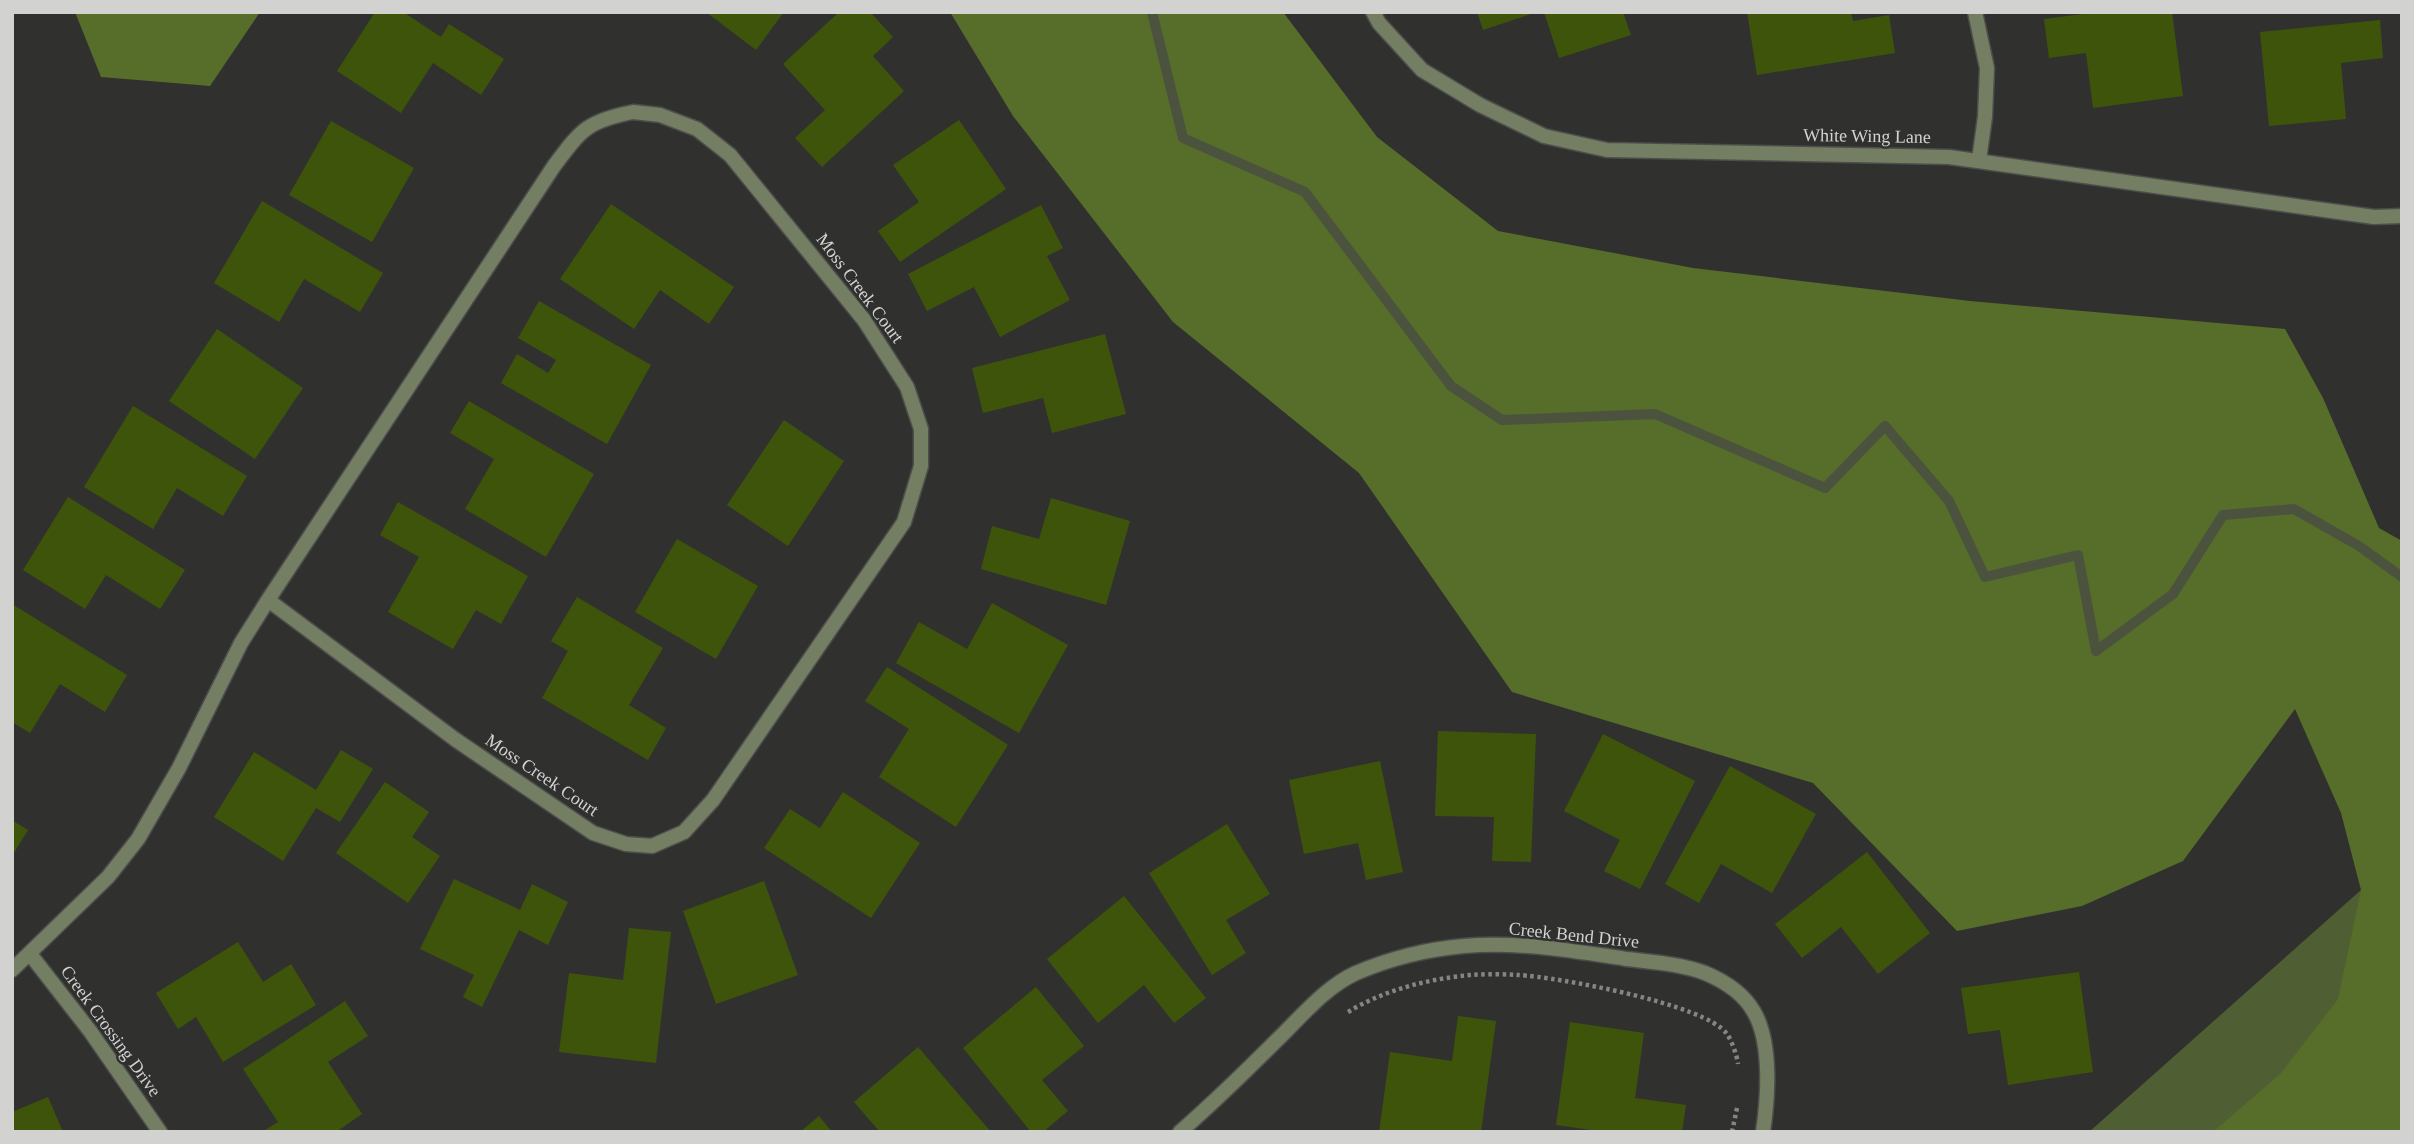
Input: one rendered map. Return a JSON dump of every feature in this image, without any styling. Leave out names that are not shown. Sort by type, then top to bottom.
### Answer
[{"type":"street","name":"White Wing Lane","points":[[1373,12],[1379,23],[1422,70],[1480,105],[1544,136],[1607,150],[1949,157],[2374,217],[2402,216]]},
{"type":"street","points":[[1975,12],[1986,68],[1985,117],[1979,160]]},
{"type":"street","name":"Moss Creek Court","points":[[12,970],[108,877],[138,839],[179,768],[241,643],[268,600],[554,166],[576,136],[603,118],[633,112],[660,115],[697,129],[730,155],[864,320],[907,387],[921,429],[920,466],[904,522],[713,800],[684,832],[652,846],[626,844],[593,833],[456,740],[268,600]]},
{"type":"street","name":"Creek Bend Drive","points":[[1180,1132],[1222,1095],[1324,994],[1355,974],[1402,957],[1464,946],[1545,947],[1655,962],[1703,972],[1731,986],[1754,1012],[1763,1038],[1766,1068],[1763,1132]]},
{"type":"street","name":"Creek Crossing Drive","points":[[30,954],[90,1031],[160,1132]]},
{"type":"path","points":[[1344,1014],[1367,1000],[1411,985],[1470,975],[1519,975],[1558,980],[1649,1000],[1712,1022],[1727,1034],[1738,1060],[1739,1070]]},
{"type":"path","points":[[1732,1132],[1738,1104]]},
{"type":"green space","points":[[75,12],[260,12],[210,86],[101,77]]},
{"type":"green space","points":[[950,12],[1283,12],[1377,137],[1498,231],[1693,268],[1970,301],[2285,329],[2323,398],[2379,528],[2402,541],[2402,1132],[2213,1132],[2281,1073],[2338,999],[2361,890],[2341,813],[2295,709],[2183,861],[2082,906],[1957,931],[1813,783],[1512,692],[1359,473],[1173,322],[1013,116]]},
{"type":"green space","points":[[2361,890],[2402,1132],[2089,1132]]},
{"type":"building","points":[[375,12],[403,12],[441,37],[449,24],[504,59],[481,95],[433,63],[401,113],[337,71]]},
{"type":"building","points":[[706,12],[784,12],[756,50]]},
{"type":"building","points":[[839,12],[870,12],[893,37],[873,56],[904,91],[822,167],[795,138],[825,110],[783,64]]},
{"type":"building","points":[[1477,12],[1534,12],[1534,13],[1483,30]]},
{"type":"building","points":[[1544,12],[1623,12],[1631,35],[1559,58]]},
{"type":"building","points":[[1747,12],[1851,12],[1853,21],[1889,15],[1895,53],[1757,75]]},
{"type":"building","points":[[2098,12],[2172,12],[2183,96],[2093,108],[2086,53],[2049,58],[2044,19]]},
{"type":"building","points":[[2380,20],[2383,58],[2341,63],[2346,119],[2269,126],[2260,32]]},
{"type":"building","points":[[959,120],[1006,189],[900,262],[878,231],[919,202],[893,165]]},
{"type":"building","points":[[331,121],[414,168],[372,242],[289,195]]},
{"type":"building","points":[[262,201],[383,273],[360,312],[304,279],[279,322],[214,283]]},
{"type":"building","points":[[611,204],[734,287],[709,324],[660,290],[634,329],[560,279]]},
{"type":"building","points":[[1041,205],[1063,248],[1047,256],[1070,300],[1000,337],[974,287],[927,311],[908,274]]},
{"type":"building","points":[[539,301],[651,365],[607,444],[501,383],[517,354],[548,373],[556,360],[518,338]]},
{"type":"building","points":[[217,329],[303,388],[255,459],[169,401]]},
{"type":"building","points":[[1105,334],[1126,414],[1052,433],[1043,398],[983,413],[972,368]]},
{"type":"building","points":[[469,401],[594,474],[546,557],[465,509],[494,459],[450,433]]},
{"type":"building","points":[[133,406],[247,476],[223,516],[177,488],[153,529],[84,487]]},
{"type":"building","points":[[784,420],[844,461],[788,546],[727,505]]},
{"type":"building","points":[[68,497],[185,570],[160,609],[106,575],[85,609],[23,570]]},
{"type":"building","points":[[1051,498],[1130,521],[1106,605],[981,569],[992,526],[1039,539]]},
{"type":"building","points":[[398,502],[528,576],[501,624],[476,610],[453,649],[388,612],[419,557],[380,535]]},
{"type":"building","points":[[677,539],[758,586],[716,659],[635,612]]},
{"type":"building","points":[[577,597],[663,648],[629,705],[666,728],[648,760],[542,698],[568,651],[551,641]]},
{"type":"building","points":[[992,603],[1068,645],[1019,733],[896,663],[919,622],[967,649]]},
{"type":"building","points":[[12,604],[127,675],[105,712],[60,684],[30,733],[12,722]]},
{"type":"building","points":[[887,667],[1008,745],[956,827],[879,777],[909,729],[865,701]]},
{"type":"building","points":[[1438,731],[1536,734],[1531,862],[1492,861],[1494,817],[1435,816]]},
{"type":"building","points":[[1603,734],[1695,781],[1640,889],[1604,871],[1620,840],[1564,811]]},
{"type":"building","points":[[341,750],[373,769],[340,822],[316,808],[283,861],[214,817],[254,752],[316,790]]},
{"type":"building","points":[[1380,761],[1403,872],[1366,880],[1358,843],[1304,854],[1289,780]]},
{"type":"building","points":[[1730,766],[1816,814],[1772,893],[1721,864],[1699,903],[1665,884]]},
{"type":"building","points":[[385,782],[429,812],[412,837],[440,856],[408,903],[336,853]]},
{"type":"building","points":[[843,792],[920,843],[871,918],[764,848],[790,809],[820,828]]},
{"type":"building","points":[[12,820],[28,830],[12,856]]},
{"type":"building","points":[[1227,824],[1270,894],[1226,920],[1246,953],[1212,975],[1149,873]]},
{"type":"building","points":[[1867,852],[1930,933],[1878,974],[1841,927],[1802,958],[1775,924]]},
{"type":"building","points":[[454,879],[520,910],[532,884],[568,902],[548,945],[519,930],[482,1007],[463,997],[474,975],[420,949]]},
{"type":"building","points":[[764,881],[798,975],[716,1004],[683,911]]},
{"type":"building","points":[[1124,896],[1206,998],[1174,1023],[1144,985],[1098,1023],[1047,959]]},
{"type":"building","points":[[629,928],[671,932],[656,1063],[559,1052],[569,973],[623,980]]},
{"type":"building","points":[[238,942],[263,982],[291,964],[316,1005],[223,1062],[196,1017],[178,1029],[156,993]]},
{"type":"building","points":[[2079,972],[2093,1072],[2008,1085],[2000,1030],[1968,1034],[1961,988]]},
{"type":"building","points":[[1036,987],[1084,1046],[1042,1080],[1068,1111],[1043,1132],[1031,1132],[963,1048]]},
{"type":"building","points":[[345,1001],[368,1036],[328,1062],[362,1114],[336,1132],[262,1132],[278,1122],[243,1069]]},
{"type":"building","points":[[1458,1016],[1496,1021],[1481,1132],[1379,1132],[1390,1052],[1452,1061]]},
{"type":"building","points":[[1570,1022],[1644,1033],[1635,1098],[1686,1105],[1682,1132],[1606,1132],[1556,1125]]},
{"type":"building","points":[[918,1047],[991,1132],[880,1132],[854,1102]]},
{"type":"building","points":[[48,1097],[63,1132],[12,1132],[12,1112]]},
{"type":"building","points":[[819,1116],[832,1132],[800,1132]]},
{"type":"waterway","points":[[1152,12],[1183,138],[1305,192],[1451,386],[1502,420],[1655,414],[1825,488],[1885,426],[1949,501],[1985,577],[2078,555],[2096,651],[2173,594],[2223,515],[2294,509],[2359,546],[2402,577]]}]
